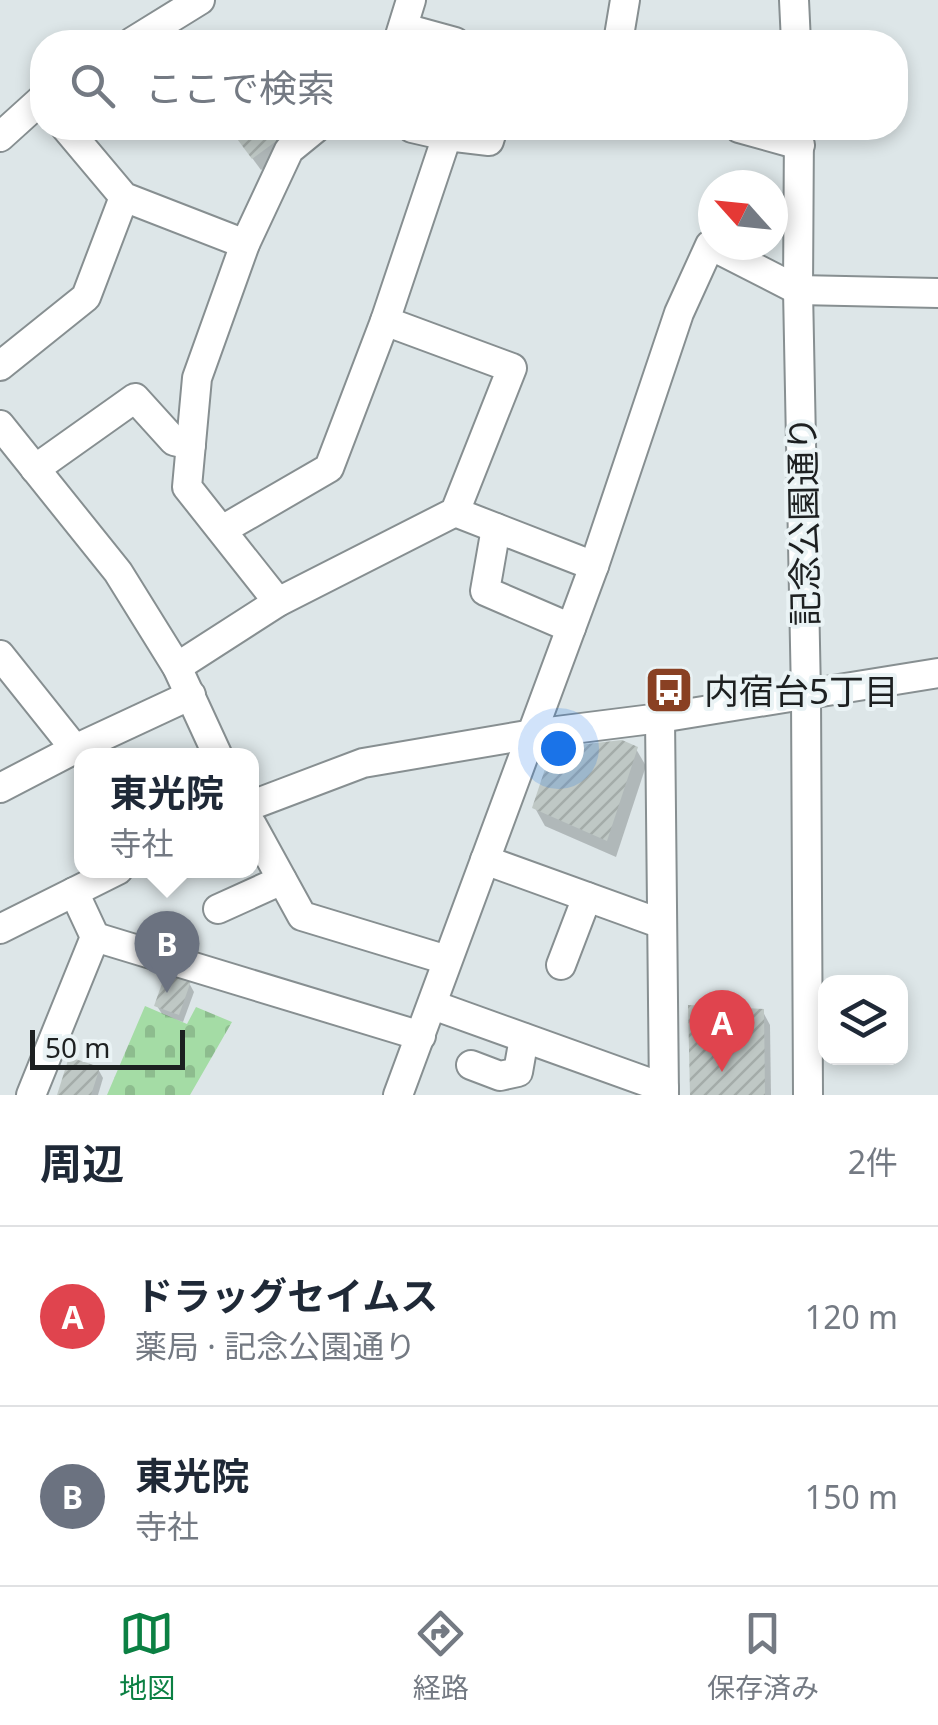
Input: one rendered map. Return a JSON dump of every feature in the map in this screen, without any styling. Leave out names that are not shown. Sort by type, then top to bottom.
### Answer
[{"type":"street","points":[[151,30],[200,0]]},
{"type":"street","points":[[402,30],[411,0]]},
{"type":"street","points":[[620,30],[625,0]]},
{"type":"street","points":[[794,0],[795,30]]},
{"type":"street","points":[[0,137],[30,111]]},
{"type":"street","points":[[76,140],[124,197],[246,244]]},
{"type":"street","points":[[278,602],[187,486],[197,378],[246,244],[290,150],[302,140]]},
{"type":"street","points":[[222,530],[329,468],[446,140]]},
{"type":"street","name":"記念公園通り","points":[[799,140],[808,1095]]},
{"type":"street","points":[[0,366],[86,296],[124,197]]},
{"type":"street","points":[[398,1095],[594,566],[679,313],[710,245],[798,290],[938,293]]},
{"type":"street","points":[[178,667],[278,602],[456,512],[512,368],[384,320]]},
{"type":"street","points":[[35,469],[135,398],[174,441],[191,445]]},
{"type":"street","points":[[0,425],[118,572],[178,667],[214,748]]},
{"type":"street","points":[[456,512],[594,566]]},
{"type":"street","points":[[496,528],[485,591],[571,628]]},
{"type":"street","points":[[0,654],[74,748]]},
{"type":"street","points":[[259,802],[363,764],[533,734],[660,718],[938,673]]},
{"type":"street","points":[[77,748],[190,696]]},
{"type":"street","points":[[432,1005],[664,1092],[660,718]]},
{"type":"street","points":[[0,788],[74,750]]},
{"type":"street","points":[[259,838],[302,916],[447,960]]},
{"type":"street","points":[[485,860],[662,924]]},
{"type":"street","points":[[0,929],[102,878]]},
{"type":"street","points":[[218,909],[282,880]]},
{"type":"street","points":[[31,1095],[95,937],[74,892]]},
{"type":"street","points":[[561,965],[587,897]]},
{"type":"street","points":[[95,937],[421,1036]]},
{"type":"street","points":[[471,1066],[500,1076],[518,1072],[524,1038]]},
{"type":"green space","points":[[145,1006],[187,1024],[196,1007],[232,1022],[190,1095],[107,1095]]},
{"type":"building","points":[[238,140],[278,140],[252,159]]},
{"type":"building","points":[[622,740],[638,747],[607,841],[532,808],[552,748]]},
{"type":"building","points":[[166,972],[191,981],[179,1015],[154,1006]]},
{"type":"building","points":[[688,1005],[764,1009],[765,1095],[690,1095]]},
{"type":"building","points":[[69,1057],[100,1067],[91,1095],[57,1095]]},
{"type":"place","name":"内宿台5丁目","points":[[669,690]]},
{"type":"place","name":"東光院","points":[[167,993]]},
{"type":"place","name":"ドラッグセイムス","points":[[722,1072]]}]
